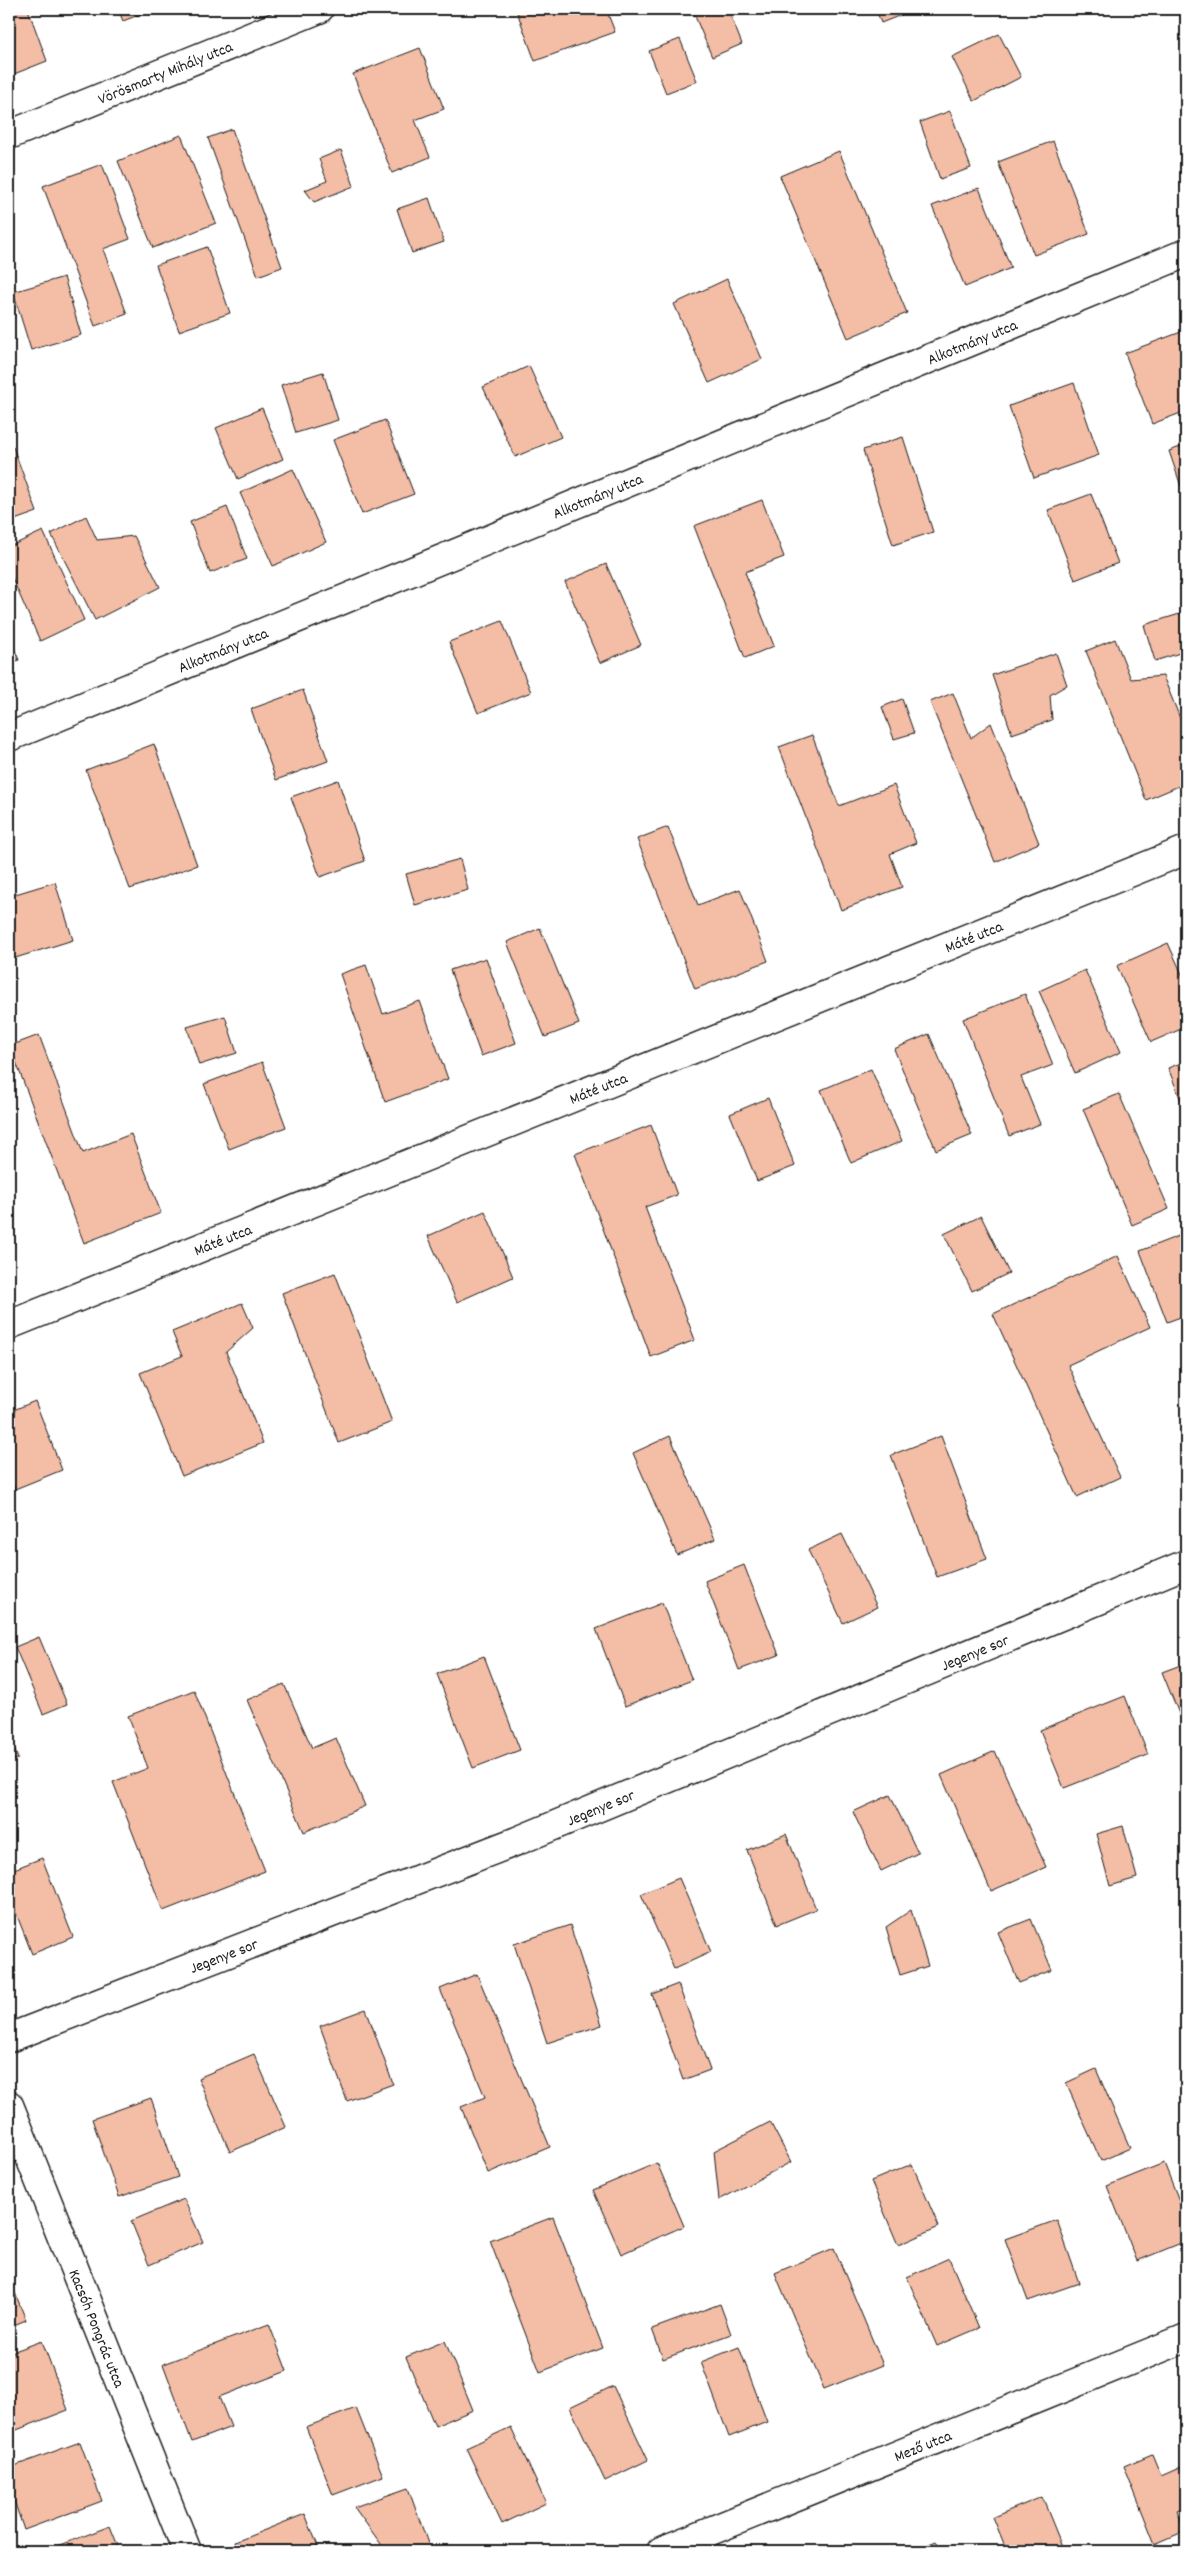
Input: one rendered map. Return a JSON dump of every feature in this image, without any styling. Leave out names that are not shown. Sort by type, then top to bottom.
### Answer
[{"type":"street","name":"Vörösmarty Mihály utca","points":[[9,135],[319,9]]},
{"type":"street","name":"Alkotmány utca","points":[[9,738],[1186,253]]},
{"type":"street","name":"Máté utca","points":[[9,1325],[1186,850]]},
{"type":"street","name":"Jegenye sor","points":[[9,2038],[517,1841],[1186,1564]]},
{"type":"street","name":"Kacsóh Pongrác utca","points":[[9,2104],[187,2551]]},
{"type":"street","name":"Mező utca","points":[[660,2551],[1186,2338]]},
{"type":"building","points":[[9,9],[28,9],[47,61],[9,76]]},
{"type":"building","points":[[118,9],[154,9],[123,21]]},
{"type":"building","points":[[516,9],[606,9],[615,32],[535,61]]},
{"type":"building","points":[[692,9],[728,9],[742,44],[712,57]]},
{"type":"building","points":[[876,9],[910,9],[911,11],[881,23]]},
{"type":"building","points":[[999,34],[1021,77],[974,101],[952,57]]},
{"type":"building","points":[[680,39],[697,81],[666,93],[649,51]]},
{"type":"building","points":[[420,48],[444,109],[415,120],[430,157],[392,173],[353,74]]},
{"type":"building","points":[[950,111],[971,168],[940,179],[920,122]]},
{"type":"building","points":[[232,129],[282,267],[258,276],[208,138]]},
{"type":"building","points":[[181,135],[216,223],[153,248],[118,161]]},
{"type":"building","points":[[1053,141],[1089,234],[1034,255],[998,162]]},
{"type":"building","points":[[341,150],[354,186],[314,202],[305,190],[327,181],[319,159]]},
{"type":"building","points":[[839,151],[907,313],[848,338],[780,176]]},
{"type":"building","points":[[102,164],[130,239],[103,249],[127,314],[95,326],[43,186]]},
{"type":"building","points":[[979,188],[1011,268],[965,287],[932,206]]},
{"type":"building","points":[[429,198],[444,242],[412,253],[397,209]]},
{"type":"building","points":[[207,247],[230,313],[179,331],[156,265]]},
{"type":"building","points":[[64,277],[81,335],[31,350],[13,292]]},
{"type":"building","points":[[727,279],[762,359],[709,383],[674,304]]},
{"type":"building","points":[[1181,332],[1186,347],[1186,411],[1152,424],[1125,353]]},
{"type":"building","points":[[529,366],[561,437],[515,457],[483,387]]},
{"type":"building","points":[[323,372],[338,420],[296,433],[281,385]]},
{"type":"building","points":[[1074,383],[1099,455],[1034,478],[1009,406]]},
{"type":"building","points":[[262,408],[283,459],[238,479],[216,428]]},
{"type":"building","points":[[385,420],[414,494],[362,514],[333,440]]},
{"type":"building","points":[[903,437],[933,532],[893,545],[863,450]]},
{"type":"building","points":[[1186,445],[1186,501],[1169,451]]},
{"type":"building","points":[[13,447],[37,512],[9,522],[9,449]]},
{"type":"building","points":[[293,469],[326,542],[273,566],[240,493]]},
{"type":"building","points":[[1091,494],[1118,563],[1075,580],[1048,510]]},
{"type":"building","points":[[762,500],[784,557],[745,572],[774,646],[745,658],[694,526]]},
{"type":"building","points":[[227,507],[247,559],[210,573],[190,522]]},
{"type":"building","points":[[86,516],[97,540],[134,536],[160,587],[95,620],[51,534]]},
{"type":"building","points":[[43,531],[84,620],[40,641],[9,571],[9,547]]},
{"type":"building","points":[[606,564],[641,645],[600,663],[565,582]]},
{"type":"building","points":[[1186,612],[1186,651],[1155,661],[1144,625]]},
{"type":"building","points":[[502,621],[531,692],[478,713],[449,642]]},
{"type":"building","points":[[9,635],[19,660],[9,664]]},
{"type":"building","points":[[1115,639],[1131,679],[1163,676],[1186,733],[1186,783],[1146,800],[1086,651]]},
{"type":"building","points":[[1056,653],[1067,685],[1050,695],[1052,720],[1012,734],[992,675]]},
{"type":"building","points":[[303,690],[328,761],[276,780],[251,709]]},
{"type":"building","points":[[953,693],[971,738],[991,723],[1039,843],[995,862],[930,702]]},
{"type":"building","points":[[902,699],[914,733],[894,739],[882,707]]},
{"type":"building","points":[[812,735],[839,806],[894,785],[916,843],[890,854],[902,887],[841,910],[779,747]]},
{"type":"building","points":[[154,744],[197,865],[130,889],[86,770]]},
{"type":"building","points":[[338,780],[365,861],[320,877],[291,797]]},
{"type":"building","points":[[668,827],[698,905],[740,889],[768,961],[695,989],[637,839]]},
{"type":"building","points":[[9,855],[14,869],[9,871]]},
{"type":"building","points":[[460,859],[468,890],[415,905],[406,874]]},
{"type":"building","points":[[55,882],[73,940],[9,960],[9,896]]},
{"type":"building","points":[[540,928],[579,1024],[545,1037],[507,942]]},
{"type":"building","points":[[1168,943],[1186,983],[1186,1027],[1151,1042],[1117,966]]},
{"type":"building","points":[[486,958],[516,1043],[481,1056],[450,970]]},
{"type":"building","points":[[366,965],[383,1014],[420,1001],[448,1079],[385,1102],[340,974]]},
{"type":"building","points":[[1085,970],[1121,1052],[1075,1073],[1039,991]]},
{"type":"building","points":[[1025,994],[1053,1065],[1021,1077],[1040,1124],[1009,1136],[963,1019]]},
{"type":"building","points":[[225,1016],[237,1053],[199,1065],[187,1027]]},
{"type":"building","points":[[929,1034],[972,1135],[936,1150],[894,1049]]},
{"type":"building","points":[[39,1035],[83,1153],[131,1134],[161,1213],[84,1243],[10,1046]]},
{"type":"building","points":[[1186,1061],[1186,1110],[1185,1110],[1168,1068]]},
{"type":"building","points":[[262,1062],[286,1127],[229,1149],[204,1084]]},
{"type":"building","points":[[871,1069],[902,1141],[851,1163],[821,1090]]},
{"type":"building","points":[[1119,1094],[1169,1209],[1132,1225],[1083,1109]]},
{"type":"building","points":[[768,1098],[795,1166],[757,1181],[730,1114]]},
{"type":"building","points":[[651,1125],[677,1195],[645,1207],[695,1340],[651,1357],[575,1154]]},
{"type":"building","points":[[485,1211],[513,1277],[457,1302],[428,1236]]},
{"type":"building","points":[[981,1216],[1009,1273],[972,1291],[944,1234]]},
{"type":"building","points":[[1186,1233],[1186,1315],[1167,1322],[1140,1251]]},
{"type":"building","points":[[1118,1256],[1150,1327],[1068,1365],[1120,1477],[1077,1497],[993,1314]]},
{"type":"building","points":[[335,1273],[392,1422],[339,1443],[282,1293]]},
{"type":"building","points":[[242,1303],[253,1328],[226,1352],[263,1443],[182,1476],[140,1373],[182,1356],[172,1332]]},
{"type":"building","points":[[35,1401],[62,1470],[15,1489],[9,1475],[9,1412]]},
{"type":"building","points":[[670,1436],[715,1539],[677,1555],[633,1453]]},
{"type":"building","points":[[941,1436],[987,1559],[937,1577],[891,1455]]},
{"type":"building","points":[[842,1534],[877,1607],[843,1623],[808,1550]]},
{"type":"building","points":[[744,1565],[779,1655],[739,1670],[705,1581]]},
{"type":"building","points":[[662,1603],[692,1680],[625,1706],[596,1629]]},
{"type":"building","points":[[39,1637],[67,1704],[43,1714],[15,1647]]},
{"type":"building","points":[[484,1656],[520,1750],[473,1768],[437,1674]]},
{"type":"building","points":[[1186,1663],[1186,1731],[1162,1672]]},
{"type":"building","points":[[284,1684],[312,1748],[336,1738],[365,1806],[304,1832],[247,1700]]},
{"type":"building","points":[[194,1690],[265,1871],[163,1911],[113,1782],[148,1768],[128,1716]]},
{"type":"building","points":[[1125,1696],[1148,1755],[1064,1788],[1040,1730]]},
{"type":"building","points":[[9,1733],[18,1759],[9,1762]]},
{"type":"building","points":[[995,1751],[1046,1867],[991,1891],[941,1775]]},
{"type":"building","points":[[890,1795],[918,1853],[881,1871],[853,1812]]},
{"type":"building","points":[[1123,1826],[1137,1878],[1110,1886],[1096,1834]]},
{"type":"building","points":[[786,1834],[816,1909],[777,1925],[747,1850]]},
{"type":"building","points":[[42,1858],[73,1937],[32,1954],[9,1895],[9,1871]]},
{"type":"building","points":[[679,1878],[711,1952],[674,1969],[641,1894]]},
{"type":"building","points":[[911,1910],[928,1966],[900,1975],[886,1927]]},
{"type":"building","points":[[1031,1919],[1052,1970],[1019,1983],[998,1932]]},
{"type":"building","points":[[570,1925],[602,2025],[547,2043],[514,1944]]},
{"type":"building","points":[[477,1974],[550,2147],[488,2173],[461,2107],[485,2097],[440,1989]]},
{"type":"building","points":[[678,1984],[710,2070],[683,2080],[652,1994]]},
{"type":"building","points":[[366,2009],[393,2084],[347,2101],[320,2026]]},
{"type":"building","points":[[254,2054],[286,2127],[230,2152],[198,2078]]},
{"type":"building","points":[[1096,2069],[1130,2148],[1101,2161],[1066,2083]]},
{"type":"building","points":[[151,2098],[178,2177],[119,2197],[92,2119]]},
{"type":"building","points":[[770,2122],[791,2162],[719,2200],[714,2151]]},
{"type":"building","points":[[657,2163],[684,2226],[621,2254],[593,2190]]},
{"type":"building","points":[[1164,2163],[1186,2218],[1186,2241],[1137,2261],[1107,2186]]},
{"type":"building","points":[[912,2164],[939,2227],[898,2245],[871,2181]]},
{"type":"building","points":[[184,2199],[203,2242],[149,2265],[131,2221]]},
{"type":"building","points":[[553,2217],[603,2348],[540,2372],[490,2241]]},
{"type":"building","points":[[1057,2220],[1079,2283],[1028,2301],[1005,2239]]},
{"type":"building","points":[[834,2248],[883,2365],[824,2389],[775,2273]]},
{"type":"building","points":[[949,2258],[979,2328],[937,2346],[907,2277]]},
{"type":"building","points":[[9,2278],[26,2320],[9,2327]]},
{"type":"building","points":[[720,2304],[731,2334],[663,2359],[652,2329]]},
{"type":"building","points":[[269,2324],[287,2371],[219,2397],[231,2427],[192,2442],[163,2364]]},
{"type":"building","points":[[42,2341],[68,2410],[9,2433],[9,2353]]},
{"type":"building","points":[[445,2341],[473,2410],[435,2426],[406,2357]]},
{"type":"building","points":[[739,2347],[767,2422],[729,2437],[701,2362]]},
{"type":"building","points":[[613,2386],[648,2460],[605,2481],[570,2407]]},
{"type":"building","points":[[356,2408],[383,2476],[333,2495],[306,2427]]},
{"type":"building","points":[[511,2427],[546,2503],[502,2524],[466,2448]]},
{"type":"building","points":[[80,2442],[102,2501],[24,2530],[9,2486],[9,2468]]},
{"type":"building","points":[[1152,2454],[1161,2476],[1186,2465],[1186,2507],[1177,2510],[1185,2531],[1155,2544],[1124,2466]]},
{"type":"building","points":[[408,2488],[430,2549],[423,2551],[386,2551],[354,2507]]},
{"type":"building","points":[[1042,2497],[1064,2551],[1007,2551],[993,2517]]},
{"type":"building","points":[[305,2514],[320,2551],[238,2551],[235,2542]]},
{"type":"building","points":[[110,2526],[120,2551],[45,2551]]},
{"type":"building","points":[[936,2541],[941,2551],[913,2551]]}]
